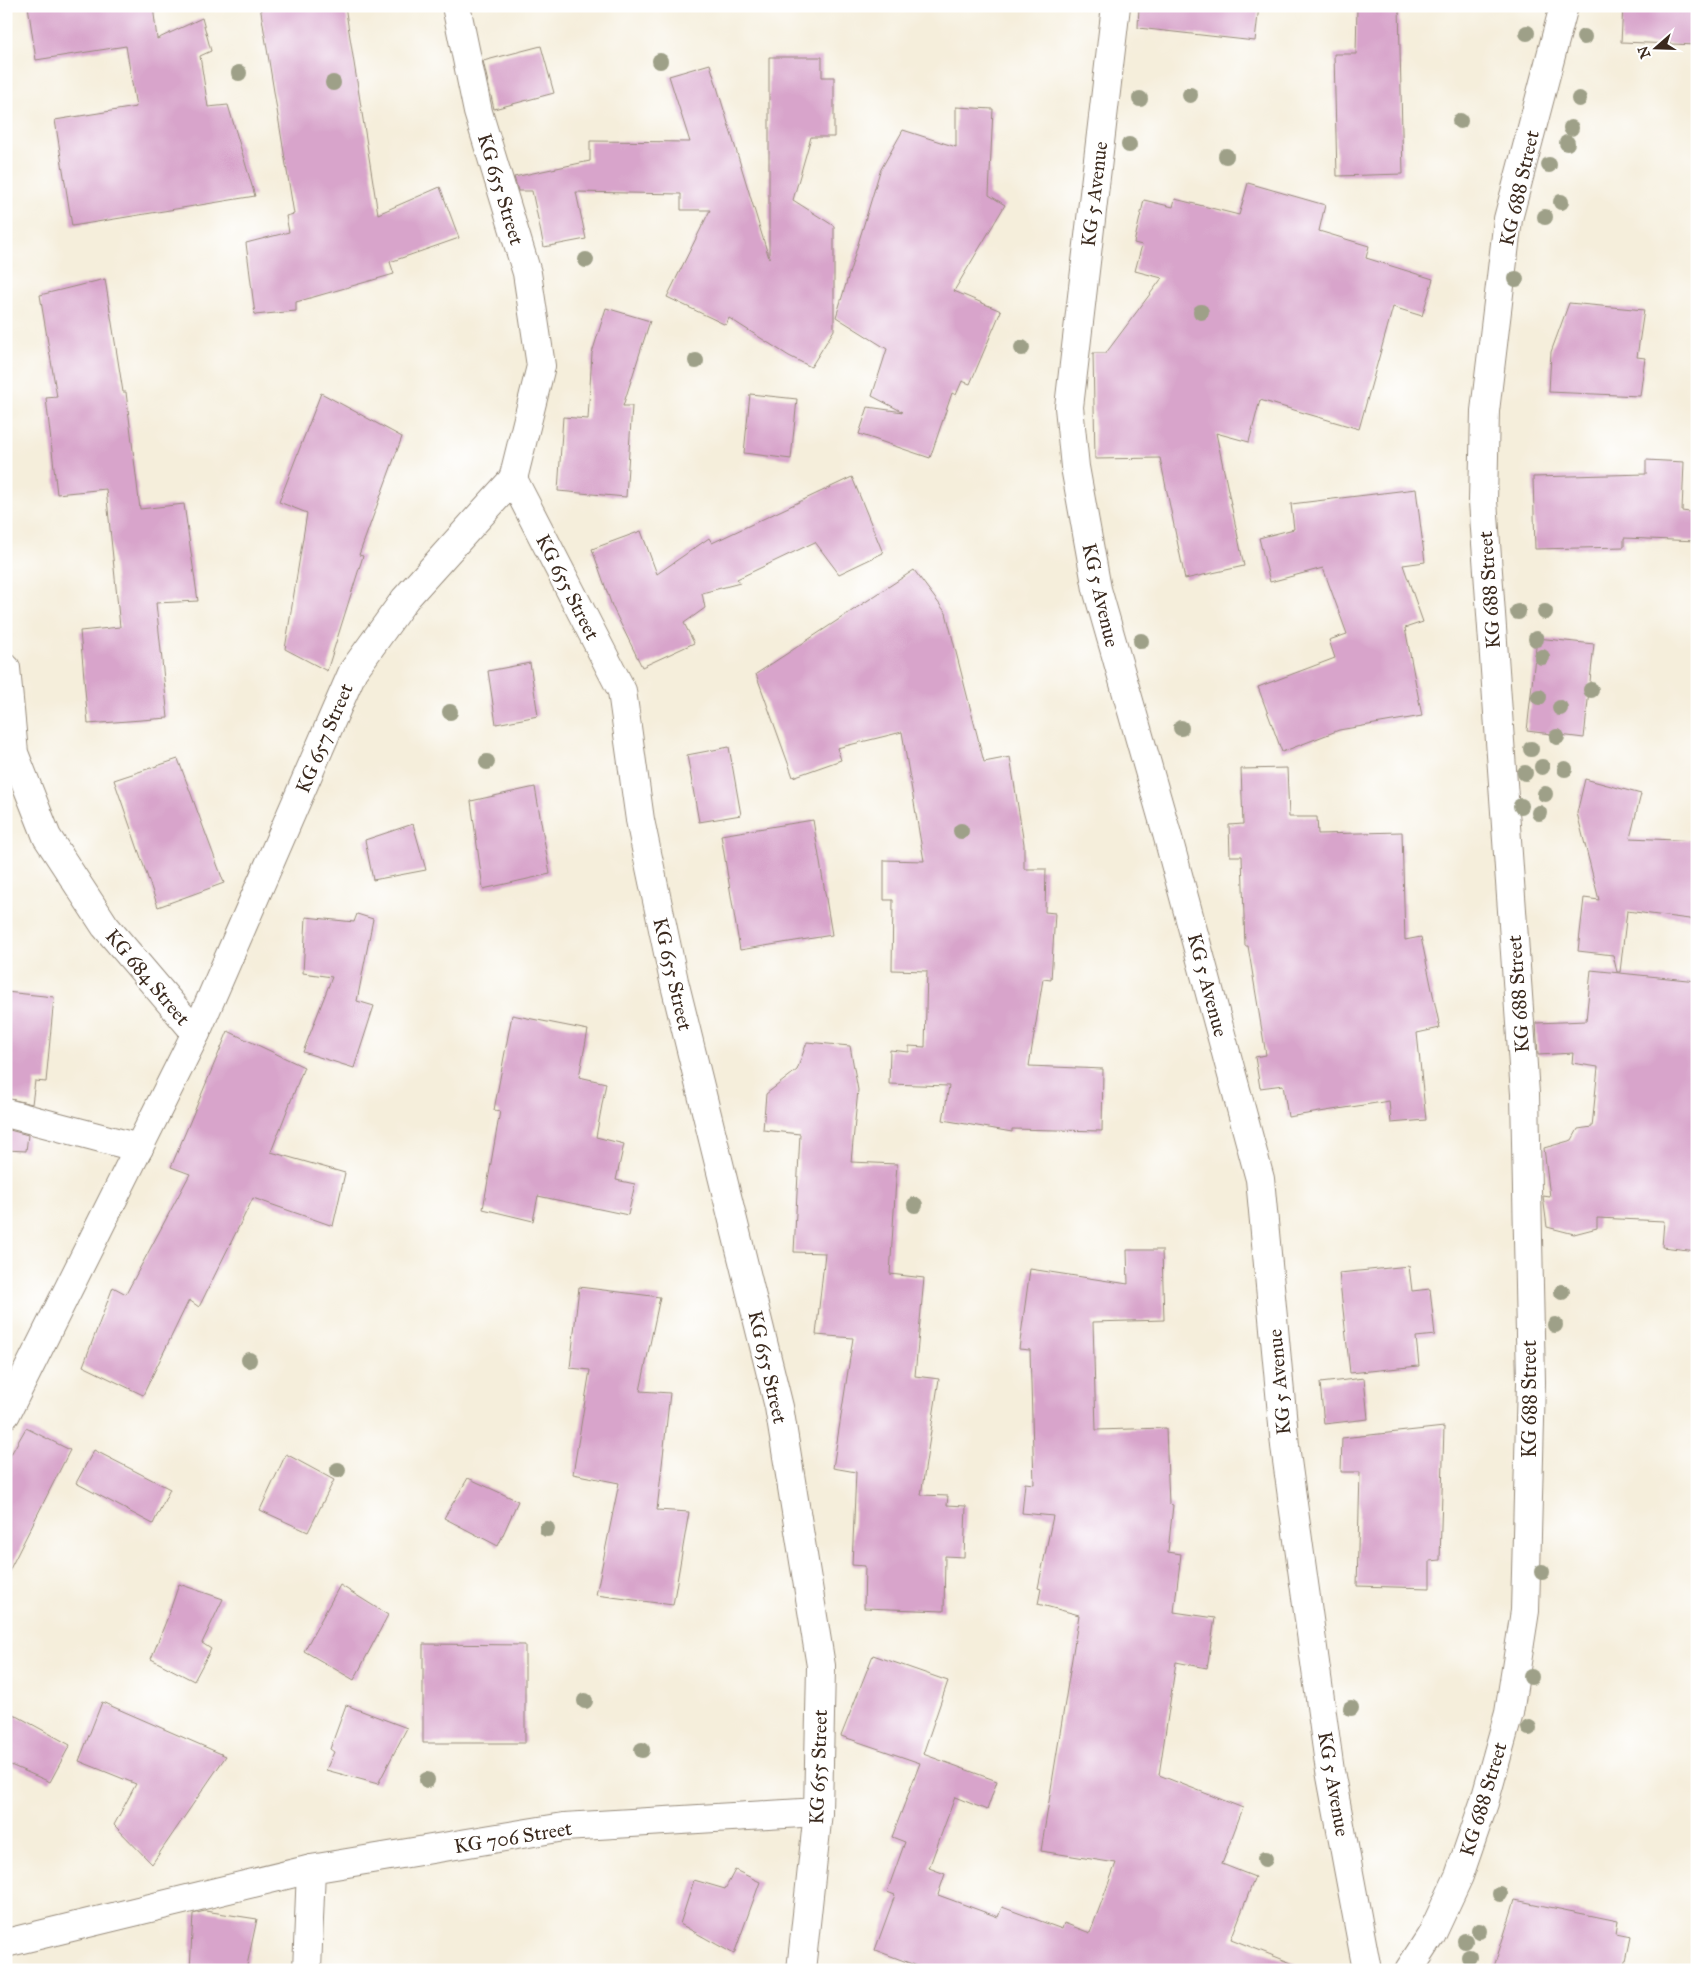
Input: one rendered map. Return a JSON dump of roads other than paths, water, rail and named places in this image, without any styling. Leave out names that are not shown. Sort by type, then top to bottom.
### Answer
[{"type":"street","name":"KG 655 Street","points":[[456,6],[478,112],[527,273],[541,366],[513,479],[622,691],[640,820],[674,981],[779,1406],[821,1666],[818,1812],[802,1970]]},
{"type":"street","name":"KG 5 Avenue","points":[[1116,6],[1070,406],[1075,467],[1097,589],[1167,834],[1260,1179],[1285,1446],[1330,1771],[1367,1970]]},
{"type":"street","name":"KG 688 Street","points":[[1409,1970],[1431,1936],[1459,1876],[1484,1803],[1509,1713],[1525,1611],[1531,1382],[1525,1094],[1483,501],[1484,438],[1485,411],[1508,219],[1564,6]]},
{"type":"street","name":"KG 657 Street","points":[[196,1033],[354,671],[405,599],[513,479]]},
{"type":"street","name":"KG 684 Street","points":[[6,668],[14,753],[47,837],[105,926],[196,1033],[6,1414]]},
{"type":"street","points":[[6,1113],[139,1148]]},
{"type":"street","name":"KG 706 Street","points":[[6,1942],[311,1869],[564,1827],[818,1812]]},
{"type":"street","points":[[307,1970],[311,1869]]}]
